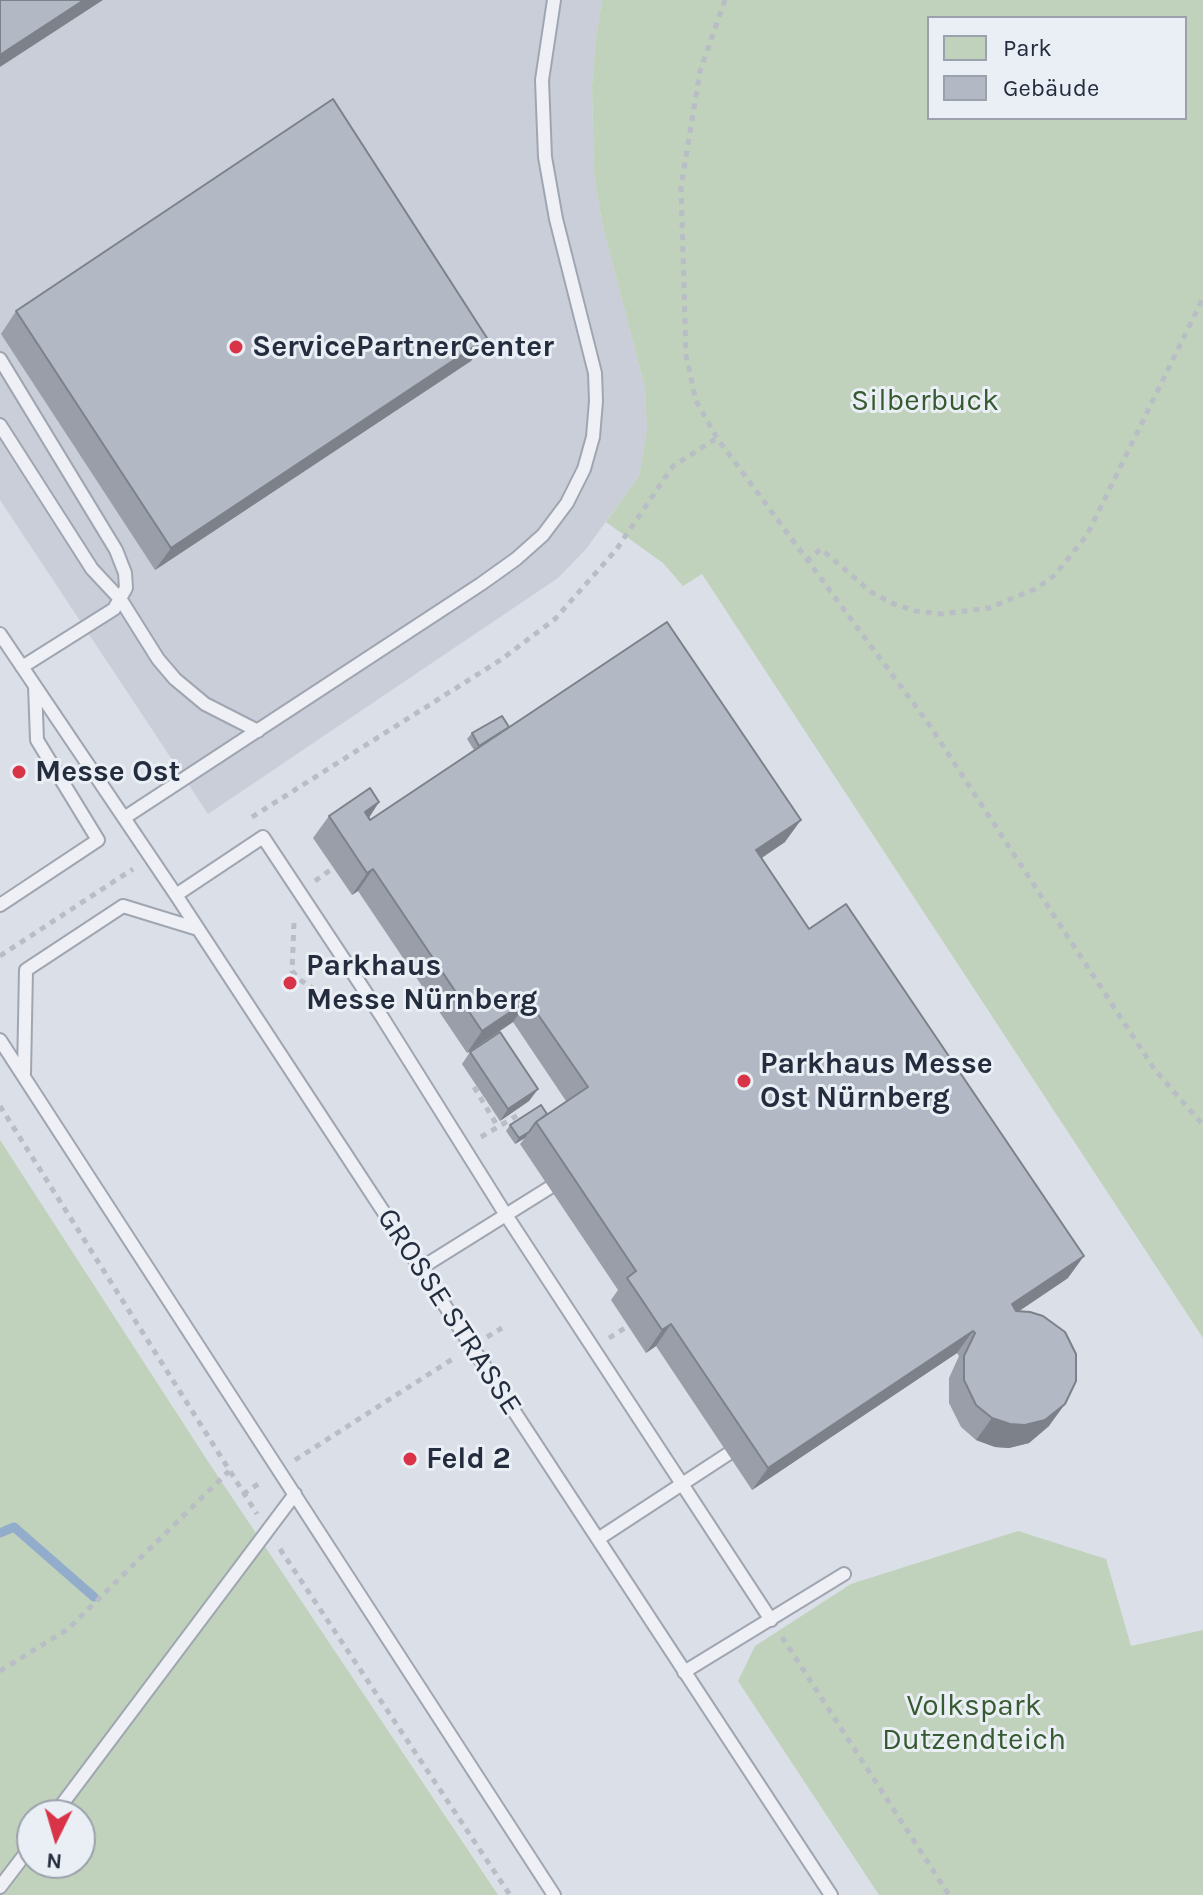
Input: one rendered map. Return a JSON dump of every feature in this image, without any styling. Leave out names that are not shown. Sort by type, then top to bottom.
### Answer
[{"type":"lane","points":[[124,818],[516,559],[543,535],[567,503],[584,469],[593,437],[595,373],[556,219],[545,157],[542,80],[554,0]]},
{"type":"lane","points":[[0,359],[116,550],[125,573],[126,588],[121,600],[104,615],[22,667]]},
{"type":"lane","points":[[0,425],[92,569],[121,600],[158,659],[175,679],[205,704],[258,731]]},
{"type":"lane","name":"GROSSE STRASSE","points":[[0,634],[151,857],[831,1895]]},
{"type":"lane","points":[[0,905],[98,840],[37,740],[35,686]]},
{"type":"lane","points":[[176,895],[263,837],[771,1620]]},
{"type":"lane","points":[[24,1074],[26,970],[123,906],[198,929]]},
{"type":"lane","points":[[0,1040],[554,1895]]},
{"type":"lane","points":[[421,1268],[549,1188]]},
{"type":"lane","points":[[598,1539],[728,1454]]},
{"type":"lane","points":[[66,1799],[295,1494]]},
{"type":"lane","points":[[684,1672],[844,1574]]},
{"type":"lane","points":[[0,1887],[16,1866]]},
{"type":"path","points":[[725,0],[700,71],[681,187],[686,355],[696,401],[717,438],[928,723],[1155,1070],[1203,1125]]},
{"type":"path","points":[[806,561],[821,549],[871,592],[916,611],[941,614],[989,608],[1035,589],[1054,576],[1072,557],[1094,524],[1203,298]]},
{"type":"path","points":[[242,824],[502,659],[555,619],[616,550],[673,466],[717,438]]},
{"type":"path","points":[[0,956],[151,857]]},
{"type":"path","points":[[300,892],[294,923],[292,971],[317,991],[382,1017]]},
{"type":"path","points":[[474,1087],[498,1127]]},
{"type":"path","points":[[0,1106],[243,1494],[510,1895]]},
{"type":"path","points":[[464,1148],[518,1115]]},
{"type":"path","points":[[243,1494],[502,1328]]},
{"type":"path","points":[[0,1671],[68,1629],[229,1471]]},
{"type":"path","points":[[771,1620],[949,1895]]},
{"type":"shaded area","points":[[0,0],[602,0],[592,86],[594,174],[602,223],[645,388],[647,430],[639,476],[586,549],[558,578],[208,814],[0,500]]},
{"type":"green space","name":"Silberbuck","points":[[602,0],[1203,0],[1203,1338],[702,574],[683,586],[663,563],[606,522],[639,476],[647,430],[645,388],[602,223],[594,174],[592,86]]},
{"type":"green space","points":[[0,1140],[209,1463],[498,1895],[0,1895]]},
{"type":"green space","name":"Volkspark Dutzendteich","points":[[1018,1531],[1106,1559],[1131,1646],[1203,1630],[1203,1895],[879,1895],[738,1681],[755,1646],[851,1584]]},
{"type":"building","points":[[0,0],[84,0],[0,55]]},
{"type":"building","name":"ServicePartnerCenter","points":[[333,99],[487,338],[171,548],[16,311]]},
{"type":"building","name":"Parkhaus Messe Ost Nürnberg","points":[[667,622],[801,820],[756,850],[809,929],[846,904],[1084,1256],[1012,1304],[1016,1311],[1043,1316],[1065,1332],[1076,1354],[1076,1381],[1065,1404],[1045,1420],[1025,1425],[1010,1424],[992,1418],[976,1405],[964,1380],[964,1356],[975,1333],[973,1331],[768,1468],[671,1324],[662,1330],[627,1278],[636,1271],[536,1122],[588,1087],[528,1000],[482,1031],[373,869],[367,873],[329,816],[370,788],[379,802],[365,812],[370,820]]},
{"type":"building","points":[[502,716],[509,727],[479,746],[472,733]]},
{"type":"building","points":[[500,1032],[538,1089],[508,1109],[470,1052]]},
{"type":"building","points":[[541,1105],[547,1114],[519,1138],[510,1125]]},
{"type":"waterway","points":[[0,1533],[14,1527],[94,1597]]},
{"type":"place","name":"ServicePartnerCenter","points":[[236,347]]},
{"type":"place","name":"Messe Ost","points":[[19,772]]},
{"type":"place","name":"Parkhaus Messe Nürnberg","points":[[290,983]]},
{"type":"place","name":"Parkhaus Messe Ost Nürnberg","points":[[744,1081]]},
{"type":"place","name":"Feld 2","points":[[410,1459]]}]
